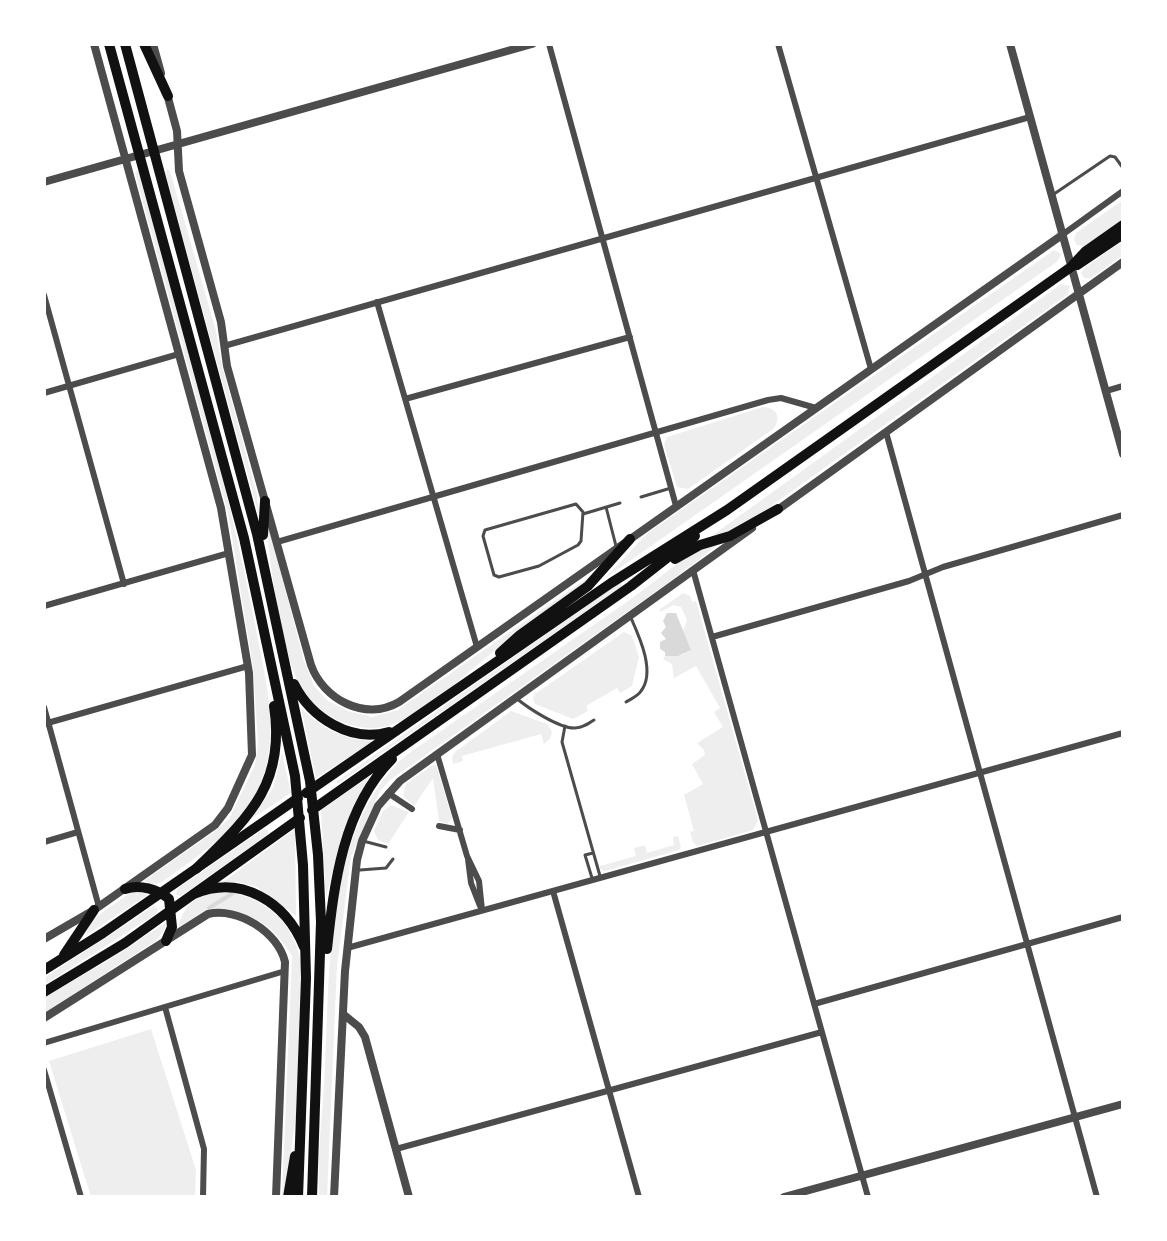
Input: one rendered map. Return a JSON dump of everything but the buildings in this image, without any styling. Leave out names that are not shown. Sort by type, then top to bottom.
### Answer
[{"type":"main road","points":[[108,44],[244,538],[298,798],[306,955],[298,1197]]},
{"type":"main road","points":[[125,44],[254,520],[311,790],[320,889],[320,1002],[313,1195]]},
{"type":"main road","points":[[144,44],[168,96]]},
{"type":"main road","points":[[1071,267],[1086,251],[1123,225]]},
{"type":"main road","points":[[44,970],[630,571],[727,510],[1071,267],[1123,234]]},
{"type":"main road","points":[[265,501],[262,528],[275,616]]},
{"type":"main road","points":[[645,575],[696,547],[730,536],[778,509]]},
{"type":"main road","points":[[44,992],[172,910],[645,575],[727,510]]},
{"type":"main road","points":[[471,680],[520,635],[588,586],[630,539]]},
{"type":"main road","points":[[196,869],[250,815],[264,792],[274,765],[276,720],[263,621]]},
{"type":"main road","points":[[283,651],[300,695],[315,713],[329,723],[353,732],[378,735],[409,722]]},
{"type":"main road","points":[[320,1002],[335,884],[352,825],[380,773],[422,732]]},
{"type":"main road","points":[[125,889],[138,886],[161,893],[169,899],[171,930],[166,941]]},
{"type":"main road","points":[[194,894],[210,888],[228,887],[264,897],[292,924],[306,955]]},
{"type":"main road","points":[[57,962],[74,943],[96,909]]},
{"type":"main road","points":[[288,1197],[290,1173],[300,1134]]},
{"type":"street","points":[[44,939],[96,909],[220,820],[249,766],[253,750],[248,666],[223,515],[94,44]]},
{"type":"street","points":[[153,44],[177,131],[179,171],[222,326],[227,366],[311,665],[320,683],[334,696],[359,709],[380,710],[399,702],[1123,191]]},
{"type":"street","points":[[44,182],[532,44]]},
{"type":"street","points":[[549,44],[676,506]]},
{"type":"street","points":[[778,44],[871,369]]},
{"type":"street","points":[[1010,44],[1123,454]]},
{"type":"street","points":[[224,346],[1030,117]]},
{"type":"street","points":[[334,1197],[347,948],[356,870],[362,841],[387,793],[1123,262]]},
{"type":"street","points":[[44,295],[124,584]]},
{"type":"street","points":[[377,302],[477,647]]},
{"type":"street","points":[[405,399],[630,337]]},
{"type":"street","points":[[44,393],[179,354]]},
{"type":"street","points":[[1106,391],[1123,386]]},
{"type":"street","points":[[277,542],[777,398],[816,408]]},
{"type":"street","points":[[886,432],[1097,1197]]},
{"type":"street","points":[[712,637],[1123,515]]},
{"type":"street","points":[[44,606],[229,553]]},
{"type":"street","points":[[693,570],[868,1197]]},
{"type":"street","points":[[46,724],[248,666]]},
{"type":"street","points":[[44,707],[96,909]]},
{"type":"street","points":[[347,948],[1123,733]]},
{"type":"street","points":[[437,754],[467,856],[471,883],[482,910]]},
{"type":"street","points":[[387,793],[412,809]]},
{"type":"street","points":[[439,826],[460,830]]},
{"type":"street","points":[[44,842],[78,832]]},
{"type":"street","points":[[553,891],[639,1197]]},
{"type":"street","points":[[44,1018],[211,913],[243,918],[255,924],[281,949],[285,971],[276,1197]]},
{"type":"street","points":[[814,1004],[1123,917]]},
{"type":"street","points":[[44,1043],[285,971]]},
{"type":"street","points":[[165,1007],[203,1143],[203,1197]]},
{"type":"street","points":[[343,1014],[359,1027],[365,1037],[409,1197]]},
{"type":"street","points":[[396,1149],[822,1032]]},
{"type":"street","points":[[44,1070],[81,1197]]},
{"type":"street","points":[[784,1197],[1123,1104]]},
{"type":"lane","points":[[1051,197],[1110,156],[1115,157],[1123,168]]},
{"type":"lane","points":[[641,497],[671,488]]},
{"type":"lane","points":[[583,514],[620,503]]},
{"type":"lane","points":[[575,504],[580,506],[583,514],[578,545],[536,567],[499,577],[494,575],[483,534],[485,530],[575,504]]},
{"type":"lane","points":[[606,507],[617,548]]},
{"type":"lane","points":[[626,702],[641,691],[645,680],[644,646],[630,617]]},
{"type":"lane","points":[[516,698],[530,709],[565,726],[580,727],[594,720]]},
{"type":"lane","points":[[565,726],[562,742],[593,853],[597,879]]},
{"type":"lane","points":[[362,841],[386,847]]},
{"type":"lane","points":[[593,853],[585,855],[597,879]]},
{"type":"lane","points":[[356,870],[384,868],[393,859]]},
{"type":"shaded area","points":[[167,169],[216,331],[222,366],[257,494],[259,516],[165,173]]},
{"type":"shaded area","points":[[137,170],[202,397],[230,510],[262,661],[270,718],[264,774],[247,808],[236,823],[208,848],[162,882],[153,885],[144,881],[229,819],[255,765],[258,743],[253,667],[228,513],[135,173]]},
{"type":"shaded area","points":[[1123,200],[1123,220],[1084,246],[1077,245],[1074,240],[1076,233]]},
{"type":"shaded area","points":[[1123,241],[1123,255],[1091,278],[1084,278],[1081,273],[1084,268]]},
{"type":"shaded area","points":[[1054,250],[1061,254],[1058,261],[604,579],[648,533]]},
{"type":"shaded area","points":[[1061,284],[1070,286],[1068,294],[746,524],[706,540]]},
{"type":"shaded area","points":[[763,407],[777,414],[773,429],[688,489],[677,487],[664,445],[667,437]]},
{"type":"shaded area","points":[[267,519],[304,661],[314,686],[328,701],[348,711],[372,717],[398,710],[593,574],[573,593],[506,641],[423,708],[394,724],[368,728],[354,726],[341,722],[318,707],[300,686],[277,604]]},
{"type":"shaded area","points":[[721,542],[390,780],[380,791],[351,856],[337,966],[327,1197],[319,1197],[328,988],[337,902],[359,821],[379,786],[405,756],[631,599],[690,554]]},
{"type":"shaded area","points":[[619,583],[621,587],[339,783],[336,782]]},
{"type":"shaded area","points":[[683,593],[690,596],[692,602],[696,601],[758,820],[753,830],[697,846],[690,832],[694,831],[684,795],[703,784],[692,764],[705,755],[697,743],[723,727],[714,712],[720,708],[696,666],[674,678],[672,664],[663,659],[690,650],[683,631],[687,620],[681,607],[673,605],[661,612],[659,610]]},
{"type":"shaded area","points":[[667,613],[676,613],[691,650],[678,656],[665,656],[660,649],[660,642],[666,639],[661,633],[666,627],[663,621]]},
{"type":"shaded area","points":[[624,632],[632,636],[639,657],[632,686],[620,693],[617,688],[586,706],[588,711],[573,719],[535,704],[535,694]]},
{"type":"shaded area","points":[[301,708],[334,732],[373,741],[316,778]]},
{"type":"shaded area","points":[[511,711],[547,724],[552,732],[550,739],[544,744],[541,734],[462,756],[463,761],[453,764],[455,752]]},
{"type":"shaded area","points":[[282,753],[291,793],[251,819],[273,788]]},
{"type":"shaded area","points":[[436,765],[452,818],[447,824],[439,821],[433,778],[414,806],[403,796],[406,784]]},
{"type":"shaded area","points":[[369,777],[342,834],[326,897],[321,810]]},
{"type":"shaded area","points":[[391,805],[409,812],[388,844],[378,840],[374,831],[383,811]]},
{"type":"shaded area","points":[[264,829],[268,830],[268,834],[181,896],[176,895],[177,889]]},
{"type":"shaded area","points":[[295,829],[296,916],[257,887],[223,882]]},
{"type":"shaded area","points":[[678,836],[679,850],[605,871],[600,869],[600,866],[636,856],[634,848],[645,845],[647,853],[674,845],[673,837]]},
{"type":"shaded area","points":[[133,891],[146,893],[146,896],[85,936],[93,919]]},
{"type":"shaded area","points":[[229,892],[256,901],[277,916],[292,937],[301,964],[296,1117],[284,1197],[292,956],[284,943],[266,926],[236,913],[209,908],[178,925],[191,903],[197,899]]},
{"type":"shaded area","points":[[154,906],[158,909],[156,914],[44,985],[44,978]]},
{"type":"shaded area","points":[[165,923],[167,925],[157,940],[44,1013],[44,998]]},
{"type":"shaded area","points":[[151,1029],[196,1170],[195,1197],[91,1197],[49,1061]]},
{"type":"waterway","points":[[209,908],[233,893]]}]
